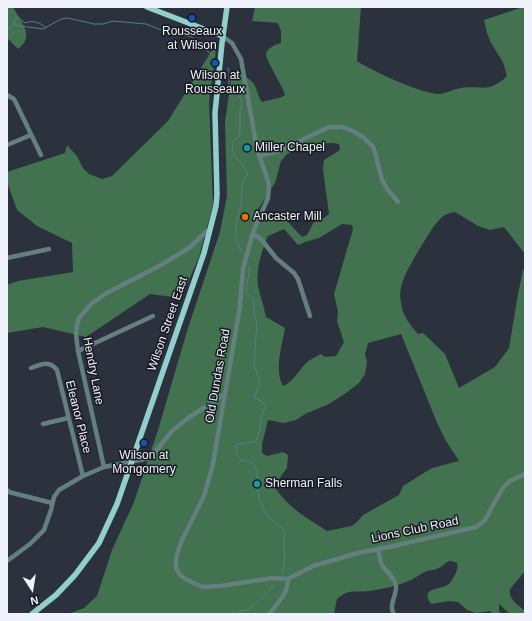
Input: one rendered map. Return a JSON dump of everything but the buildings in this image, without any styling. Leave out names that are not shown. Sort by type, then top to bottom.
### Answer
[{"type":"main road","points":[[147,7],[222,36]]},
{"type":"main road","name":"Wilson Street East","points":[[32,614],[61,590],[75,575],[98,543],[117,504],[204,253],[216,206],[215,113],[222,36],[227,7]]},
{"type":"street","name":"Old Dundas Road","points":[[222,36],[232,43],[241,59],[253,131],[259,156],[269,185],[268,198],[253,234],[243,270],[240,306],[213,464],[204,496],[178,551],[176,568],[180,575],[187,580],[203,587],[284,578]]},
{"type":"street","points":[[7,95],[14,98],[41,156]]},
{"type":"street","points":[[259,156],[279,151],[329,127],[342,127],[353,131],[364,138],[373,147],[382,180],[398,202]]},
{"type":"street","points":[[7,145],[31,135]]},
{"type":"street","name":"Hendry Lane","points":[[104,467],[78,351],[76,334],[79,318],[91,304],[105,294],[154,269],[189,248],[210,230]]},
{"type":"street","points":[[253,234],[261,239],[276,258],[298,278],[310,316]]},
{"type":"street","points":[[7,258],[49,249]]},
{"type":"street","points":[[78,351],[153,316]]},
{"type":"street","name":"Eleanor Place","points":[[31,368],[42,364],[52,364],[57,370],[83,476]]},
{"type":"street","points":[[7,561],[30,544],[44,530],[54,497],[60,490],[83,476],[104,467],[150,458],[172,431],[188,418],[225,394]]},
{"type":"street","points":[[43,424],[68,418]]},
{"type":"street","name":"Lions Club Road","points":[[284,578],[313,566],[358,552],[378,549],[476,527],[485,520],[502,489],[510,480],[525,474]]},
{"type":"street","points":[[8,492],[52,503]]},
{"type":"street","points":[[378,549],[381,563],[396,584],[396,591],[392,604],[392,612],[394,614]]},
{"type":"street","points":[[269,614],[285,592],[288,585],[284,578]]},
{"type":"green space","points":[[7,7],[13,7],[25,28],[26,39],[18,49],[7,38]]},
{"type":"green space","points":[[255,7],[361,7],[357,61],[374,71],[411,87],[422,91],[440,94],[461,88],[490,87],[500,82],[507,76],[503,62],[491,43],[484,20],[523,7],[525,8],[525,254],[504,227],[490,230],[478,226],[455,212],[448,214],[439,220],[414,258],[403,281],[400,296],[403,311],[407,320],[418,334],[423,333],[445,354],[459,388],[495,367],[509,348],[518,294],[523,270],[525,270],[525,571],[510,589],[510,593],[512,599],[525,611],[525,614],[510,614],[499,604],[499,611],[502,614],[493,614],[490,611],[476,613],[467,610],[458,602],[449,601],[431,604],[428,594],[433,590],[451,582],[455,575],[457,563],[448,561],[439,568],[427,571],[401,584],[374,590],[345,593],[337,599],[334,614],[68,614],[84,608],[97,596],[112,550],[134,502],[158,430],[188,328],[220,232],[227,196],[225,122],[232,72],[250,79],[254,84],[262,102],[285,95],[266,57],[266,54],[270,48],[281,43],[281,31],[278,23],[252,21]],"holes":[[[316,144],[339,144],[340,150],[324,160],[323,170],[329,214],[314,222],[307,235],[302,237],[288,222],[274,213],[261,215],[257,211],[275,183],[281,161],[287,154]],[[342,224],[352,225],[353,229],[334,294],[338,312],[337,321],[344,342],[336,356],[325,357],[321,354],[312,359],[307,362],[290,382],[283,386],[280,379],[279,365],[285,328],[266,317],[258,286],[258,273],[263,248],[268,236],[284,229],[298,245],[319,238]],[[401,334],[438,425],[459,461],[432,468],[403,486],[399,495],[363,515],[352,526],[327,531],[293,508],[281,496],[276,489],[277,482],[287,468],[288,455],[283,452],[267,456],[262,453],[262,444],[268,420],[284,423],[296,420],[305,414],[329,404],[359,383],[365,374],[367,362],[365,354],[368,343]]]},
{"type":"green space","points":[[217,42],[209,102],[213,205],[199,257],[181,298],[150,294],[86,337],[43,327],[7,333],[7,285],[18,281],[73,272],[72,243],[37,226],[17,210],[7,182],[7,172],[65,153],[67,145],[77,156],[83,168],[89,174],[102,179],[112,176],[168,121]]},
{"type":"waterway","points":[[13,24],[18,17],[25,23],[36,22],[46,28]]},
{"type":"waterway","points":[[7,28],[9,29],[13,25],[43,29],[61,19],[68,18],[94,24],[103,24],[113,21],[146,24],[164,31],[192,37],[213,56]]},
{"type":"waterway","points":[[228,68],[230,92],[232,94],[235,93],[239,95],[242,103],[240,111],[240,135],[233,142],[234,155],[245,168],[247,174],[242,185],[241,205],[236,229],[237,240],[242,253]]},
{"type":"waterway","points":[[249,267],[246,292],[254,300],[254,315],[257,323],[254,366],[259,378],[259,386],[254,398],[261,401],[266,407],[262,414],[260,429],[256,441],[236,445],[237,455],[241,460],[252,462],[256,468],[257,485],[261,505],[272,520],[283,528],[284,565],[282,573]]},
{"type":"waterway","points":[[237,614],[241,610],[245,611],[253,606],[275,585]]},
{"type":"place","name":"Rousseaux at Wilson","points":[[192,18]]},
{"type":"place","name":"Wilson at Rousseaux","points":[[215,63]]},
{"type":"place","name":"Miller Chapel","points":[[247,148]]},
{"type":"place","name":"Ancaster Mill","points":[[245,217]]},
{"type":"place","name":"Wilson at Mongomery","points":[[144,443]]},
{"type":"place","name":"Sherman Falls","points":[[257,484]]}]
